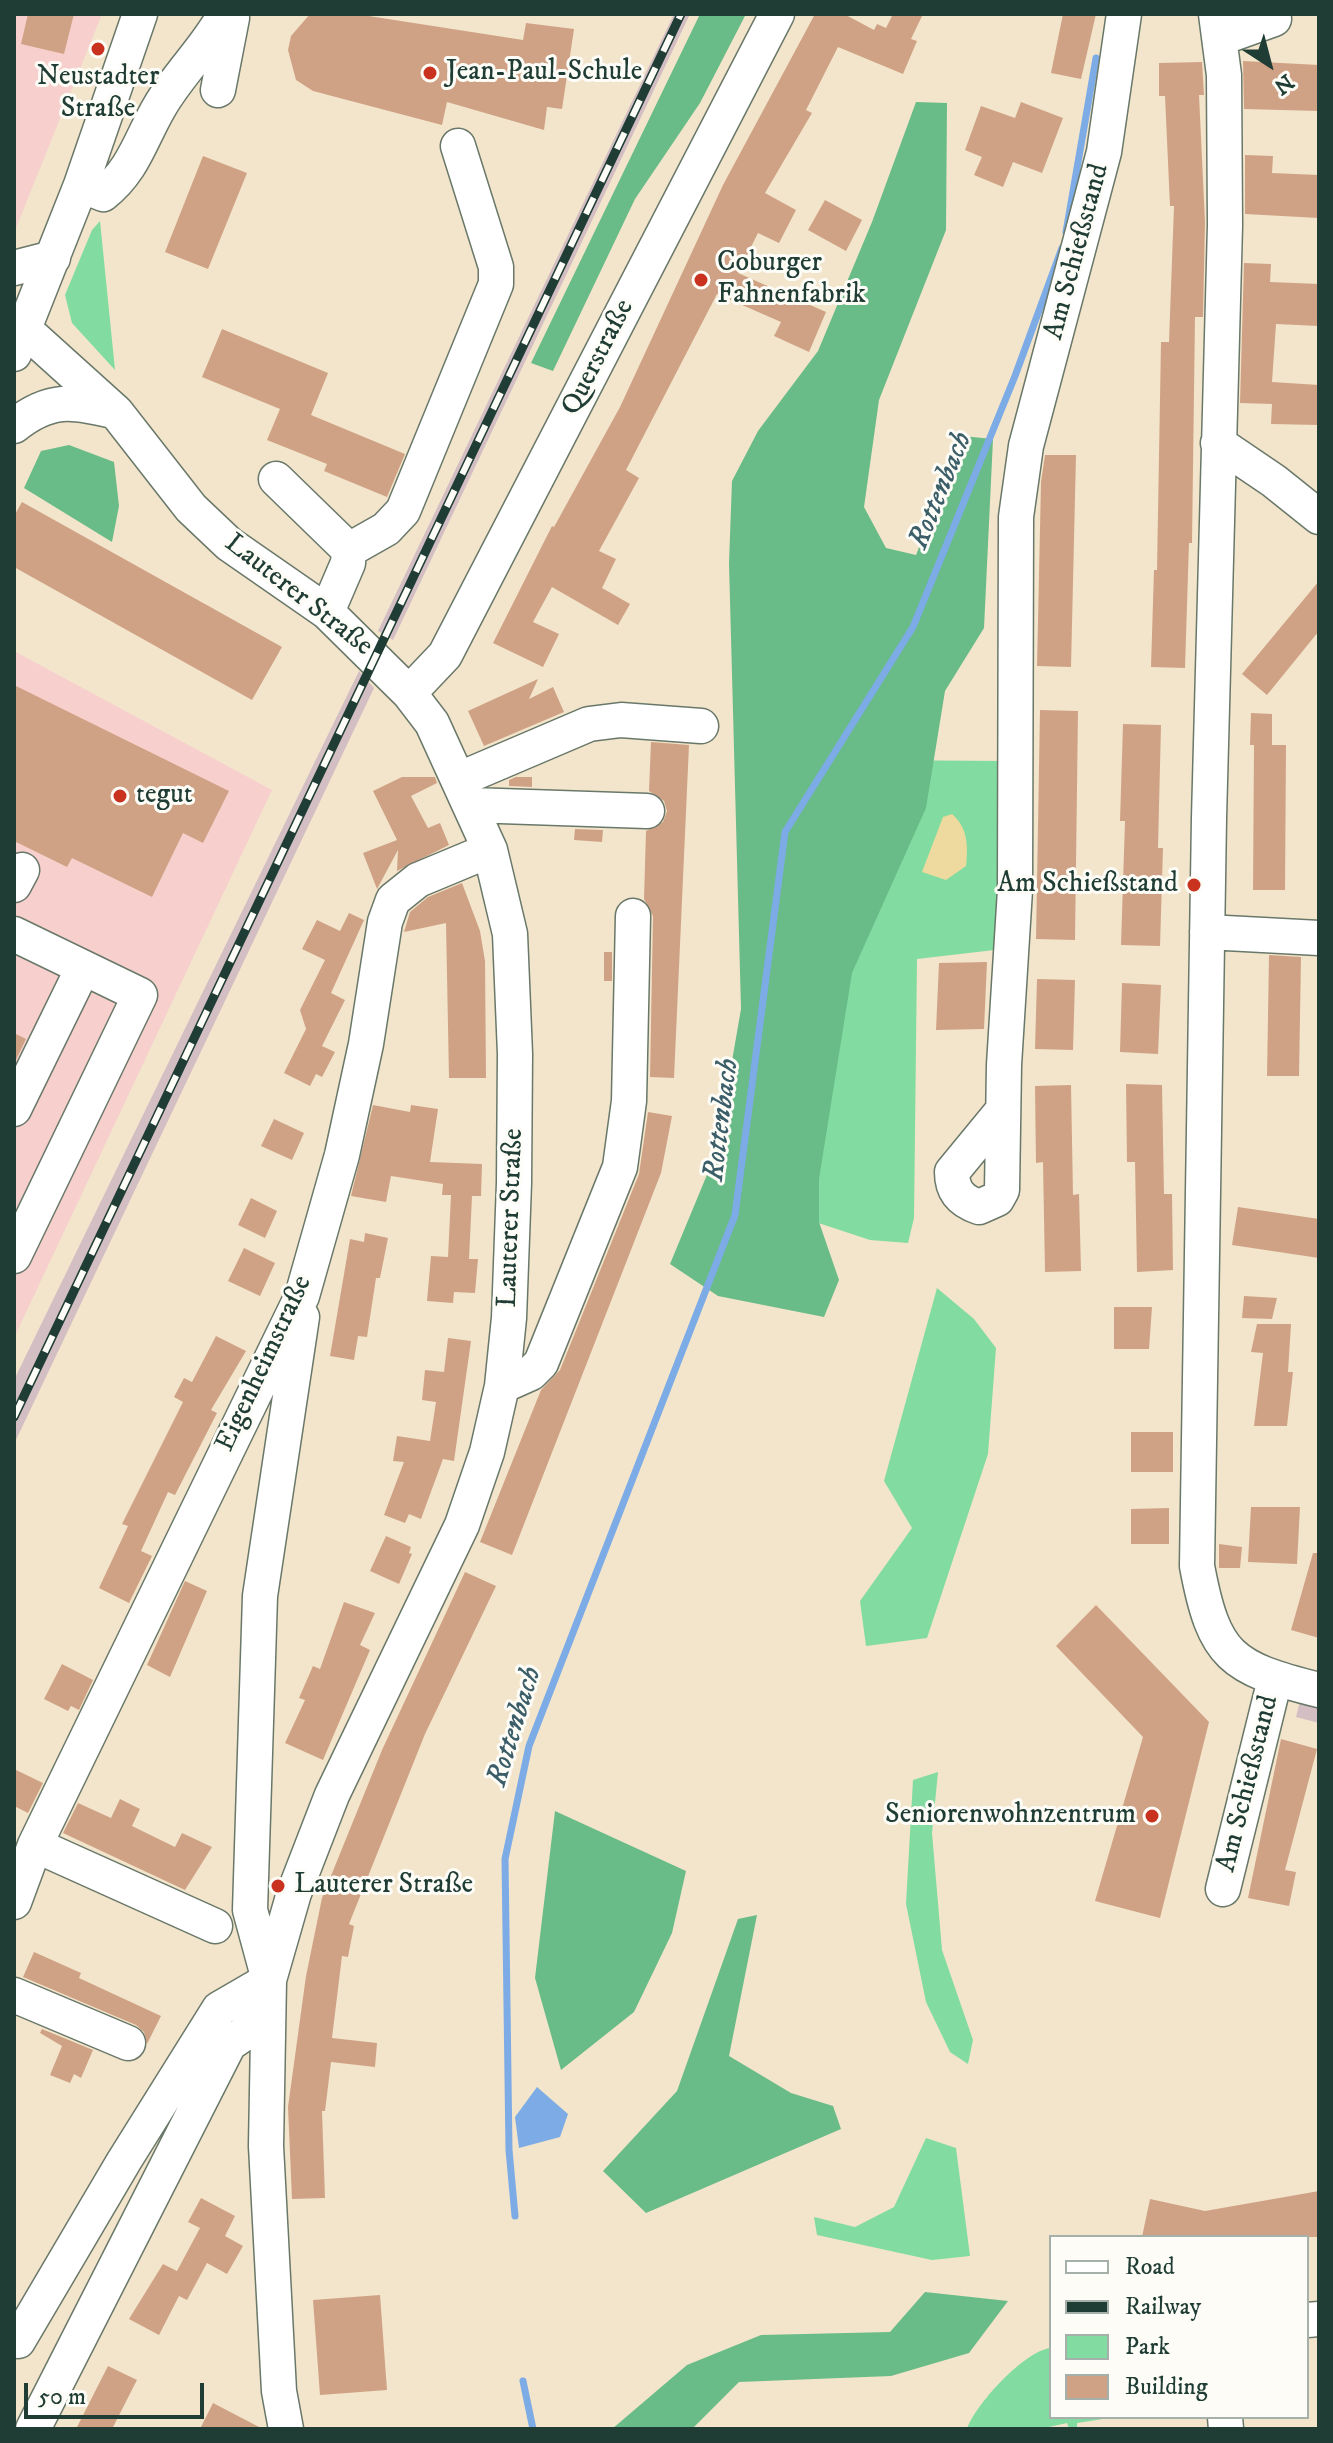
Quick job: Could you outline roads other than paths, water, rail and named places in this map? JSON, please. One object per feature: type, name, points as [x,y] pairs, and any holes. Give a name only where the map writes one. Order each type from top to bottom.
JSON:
[{"type":"street","points":[[19,342],[81,185],[140,14]]},
{"type":"street","points":[[81,185],[103,194],[121,180],[160,105],[211,40],[225,14]]},
{"type":"street","points":[[218,90],[233,14]]},
{"type":"street","name":"Querstraße","points":[[409,693],[445,655],[777,14]]},
{"type":"street","name":"Am Schießstand","points":[[1003,1110],[1015,890],[1016,517],[1026,446],[1101,165],[1124,14]]},
{"type":"street","points":[[1218,26],[1262,24],[1274,19],[1273,14]]},
{"type":"street","name":"Am Schießstand","points":[[1218,26],[1225,225],[1207,932],[1197,1566],[1207,1616],[1221,1642],[1253,1670],[1319,1690]]},
{"type":"street","points":[[349,550],[386,529],[403,511],[496,284],[496,267],[458,146]]},
{"type":"street","points":[[14,268],[53,258]]},
{"type":"street","name":"Lauterer Straße","points":[[19,342],[116,412],[201,517],[229,544],[327,612],[409,693],[432,723],[490,850],[510,934],[515,1054],[509,1318],[502,1386],[487,1452],[462,1525],[332,1795],[294,1893],[269,1980],[271,2263],[279,2391],[286,2429]]},
{"type":"street","points":[[14,426],[36,409],[51,404],[89,405],[116,412]]},
{"type":"street","points":[[1218,443],[1274,481],[1319,517]]},
{"type":"street","points":[[276,479],[349,550]]},
{"type":"street","points":[[327,612],[348,563],[349,550]]},
{"type":"street","points":[[465,792],[589,724],[621,720],[701,726]]},
{"type":"street","points":[[465,792],[647,811]]},
{"type":"street","name":"Eigenheimstraße","points":[[14,1902],[35,1845],[302,1296],[342,1155],[366,1044],[385,922],[393,900],[418,880],[490,850]]},
{"type":"street","name":"Lauterer Straße","points":[[502,1386],[531,1373],[541,1363],[620,1167],[629,1101],[633,916]]},
{"type":"street","points":[[1207,932],[1319,938]]},
{"type":"street","points":[[14,934],[140,995],[17,1243]]},
{"type":"street","points":[[14,1109],[83,968]]},
{"type":"street","points":[[14,2339],[18,2341],[124,2161],[219,2009],[269,1980],[250,1910],[259,1612],[302,1326],[302,1296]]},
{"type":"street","name":"Am Schießstand","points":[[1223,1889],[1275,1679]]},
{"type":"street","points":[[35,1845],[215,1926]]},
{"type":"street","points":[[14,1995],[128,2043]]},
{"type":"street","points":[[33,2429],[229,2044],[267,2018]]},
{"type":"water","points":[[537,2087],[568,2114],[560,2137],[519,2148],[515,2117]]},
{"type":"waterway","name":"Rottenbach","points":[[1066,232],[1096,58]]},
{"type":"waterway","name":"Rottenbach","points":[[515,2216],[509,2150],[505,1859],[529,1746],[735,1215],[785,832],[913,627],[1015,376],[1062,248]]},
{"type":"waterway","name":"Rottenbach","points":[[523,2381],[533,2429]]},
{"type":"railway","points":[[14,1417],[681,14]]},
{"type":"place","name":"Neustadter Straße","points":[[98,49]]},
{"type":"place","name":"Jean-Paul-Schule","points":[[430,73]]},
{"type":"place","name":"Coburger Fahnenfabrik","points":[[701,280]]},
{"type":"place","name":"tegut","points":[[120,796]]},
{"type":"place","name":"Am Schießstand","points":[[1194,885]]},
{"type":"place","name":"Seniorenwohnzentrum","points":[[1152,1816]]},
{"type":"place","name":"Lauterer Straße","points":[[278,1886]]}]
